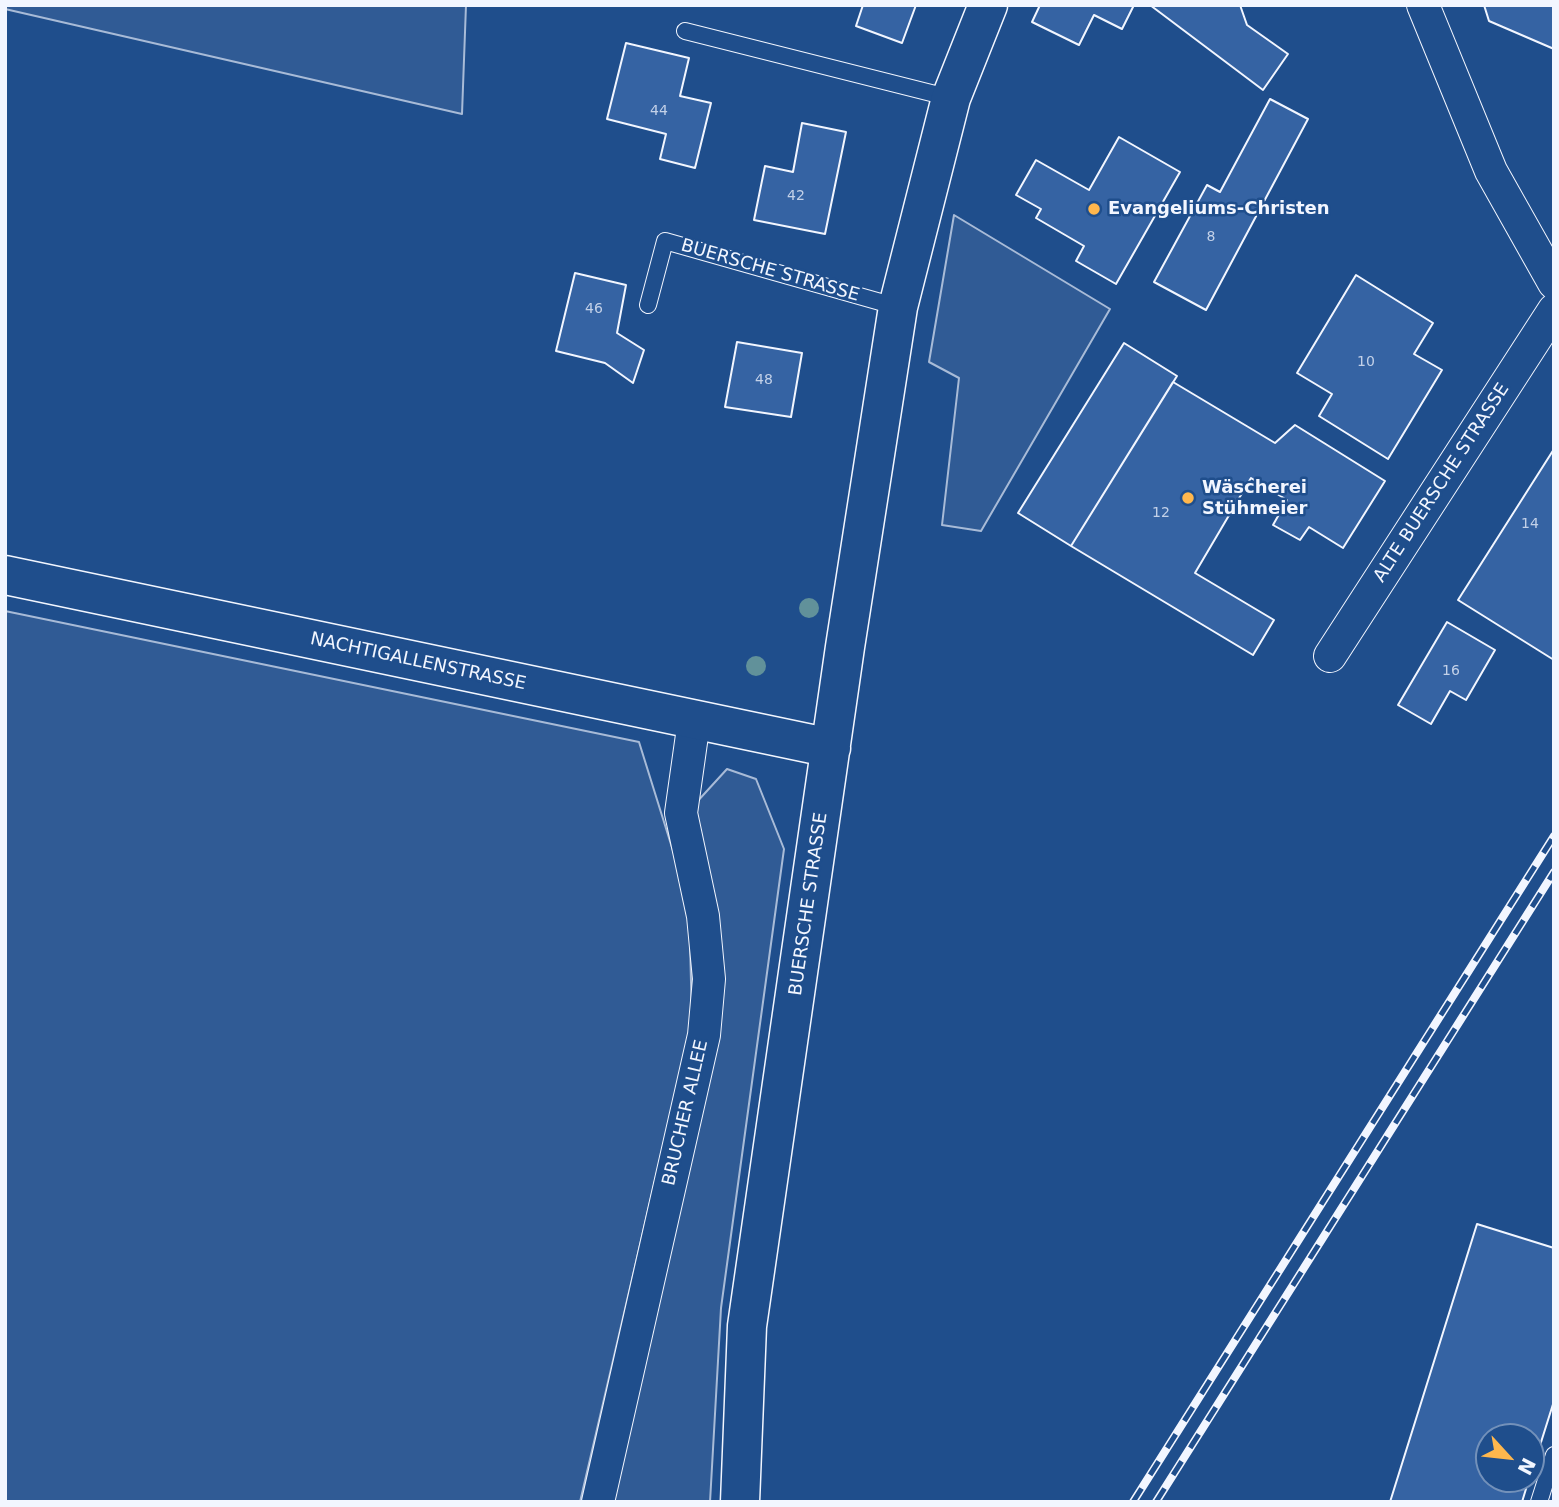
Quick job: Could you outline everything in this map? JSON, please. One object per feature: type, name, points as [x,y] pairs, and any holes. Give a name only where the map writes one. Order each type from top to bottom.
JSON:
[{"type":"main road","name":"BUERSCHE STRASSE","points":[[740,1502],[747,1326],[898,307],[951,98],[988,5]]},
{"type":"main road","name":"NACHTIGALLENSTRASSE","points":[[5,575],[831,748]]},
{"type":"street","points":[[1423,5],[1491,171],[1554,283]]},
{"type":"street","name":"ALTE BUERSCHE STRASSE","points":[[1331,656],[1554,310]]},
{"type":"street","name":"BRUCHER ALLEE","points":[[598,1502],[704,1035],[709,979],[703,916],[681,813],[694,721]]},
{"type":"lane","points":[[685,31],[951,98]]},
{"type":"lane","name":"BUERSCHE STRASSE","points":[[648,305],[665,242],[898,307]]},
{"type":"lane","points":[[1539,1502],[1554,1455]]},
{"type":"shaded area","points":[[5,5],[466,5],[462,114],[5,9]]},
{"type":"shaded area","points":[[954,215],[1110,309],[981,531],[942,525],[959,378],[929,362]]},
{"type":"shaded area","points":[[5,611],[639,742],[689,902],[692,1022],[580,1502],[5,1502]]},
{"type":"shaded area","points":[[727,769],[756,779],[784,849],[721,1308],[710,1502],[608,1502],[717,1042],[695,804]]},
{"type":"building","points":[[863,5],[916,5],[902,43],[856,26]]},
{"type":"building","points":[[1040,5],[1134,5],[1122,29],[1094,15],[1079,45],[1032,22]]},
{"type":"building","points":[[1150,5],[1240,5],[1247,25],[1288,54],[1263,90]]},
{"type":"building","points":[[1484,5],[1554,5],[1554,49],[1489,21]]},
{"type":"building","points":[[626,43],[689,58],[680,96],[711,103],[695,168],[660,159],[666,134],[607,119]]},
{"type":"building","points":[[1270,99],[1308,119],[1206,310],[1154,282],[1207,185],[1220,192]]},
{"type":"building","points":[[802,123],[846,132],[825,234],[754,220],[765,166],[793,172]]},
{"type":"building","points":[[1119,137],[1180,172],[1116,284],[1076,261],[1084,246],[1036,218],[1041,209],[1016,195],[1036,160],[1089,190]]},
{"type":"building","points":[[575,273],[626,285],[617,333],[644,350],[633,383],[605,363],[556,351]]},
{"type":"building","points":[[1356,275],[1433,323],[1414,354],[1442,370],[1388,459],[1319,416],[1332,394],[1297,373]]},
{"type":"building","points":[[737,342],[802,353],[791,417],[725,407]]},
{"type":"building","points":[[1124,343],[1177,376],[1071,546],[1018,513]]},
{"type":"building","points":[[1173,382],[1275,443],[1295,425],[1385,481],[1343,548],[1309,527],[1300,540],[1273,525],[1287,500],[1251,478],[1195,573],[1274,620],[1253,655],[1071,546]]},
{"type":"building","points":[[1554,449],[1554,660],[1458,600]]},
{"type":"building","points":[[1447,622],[1495,650],[1466,700],[1450,691],[1431,724],[1398,705]]},
{"type":"building","points":[[1477,1224],[1554,1248],[1554,1401],[1545,1430],[1545,1423],[1475,1423],[1475,1493],[1525,1493],[1522,1502],[1390,1502]]},
{"type":"railway","points":[[1133,1502],[1554,836]]},
{"type":"railway","points":[[1156,1502],[1554,872]]},
{"type":"place","name":"Evangeliums-Christen","points":[[1094,209]]},
{"type":"place","name":"Wäscherei Stühmeier","points":[[1188,498]]}]
